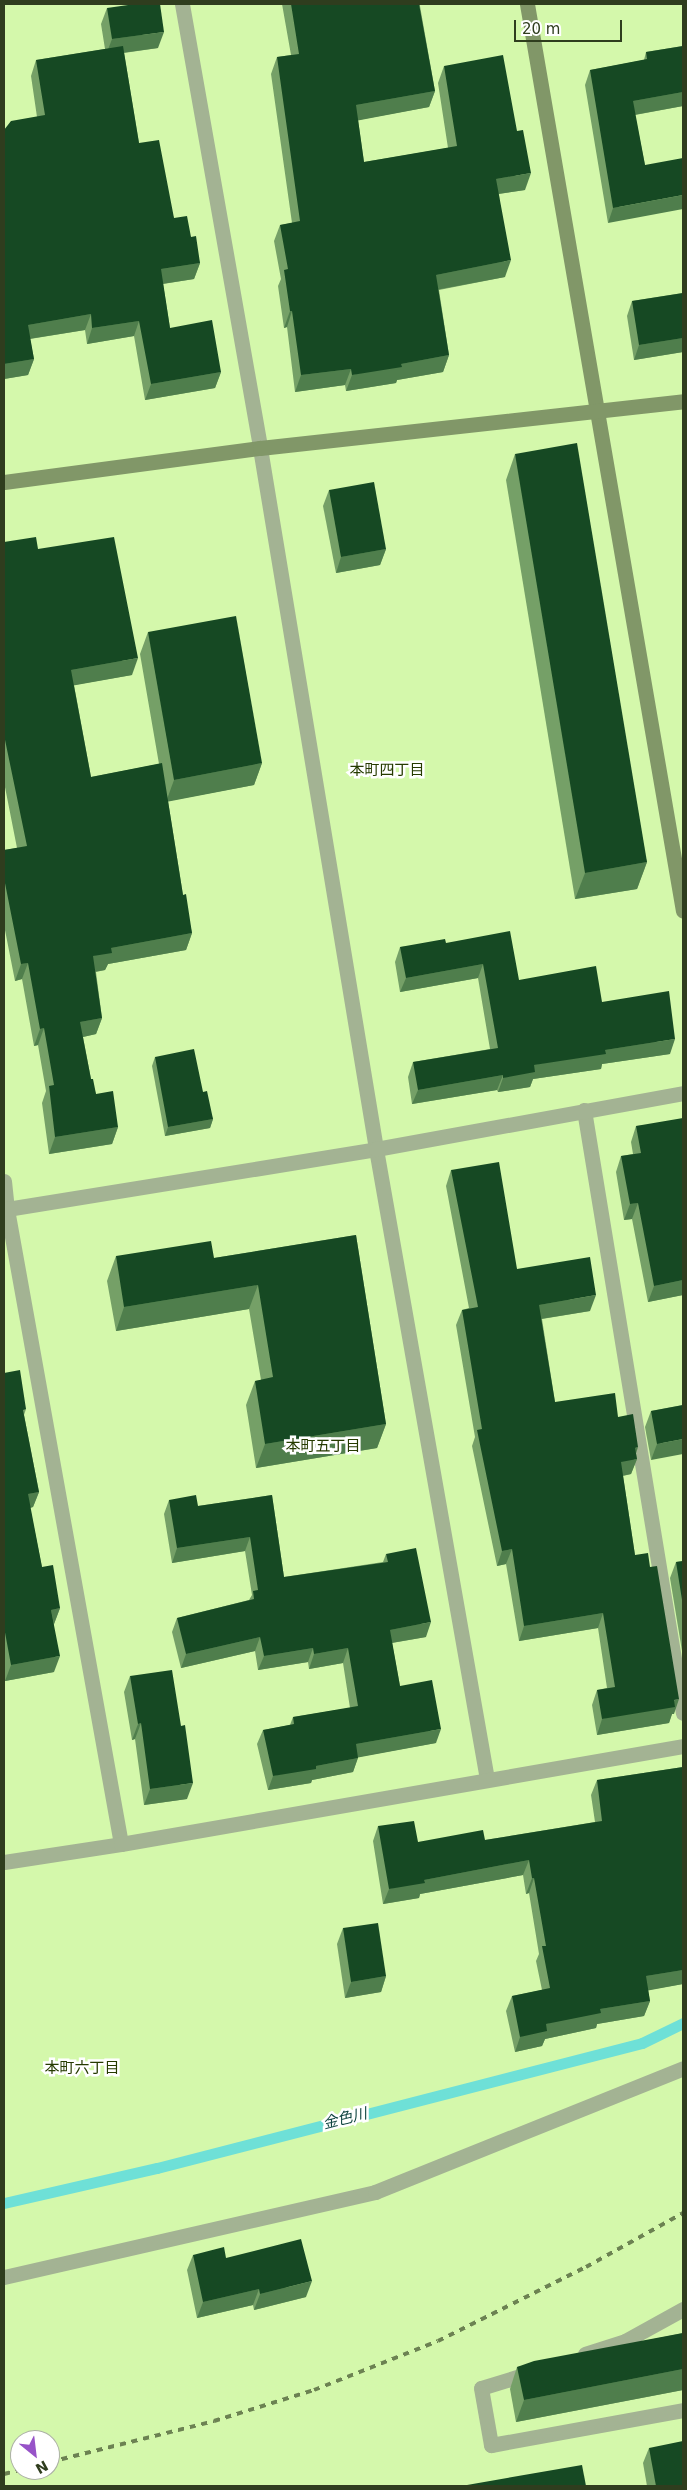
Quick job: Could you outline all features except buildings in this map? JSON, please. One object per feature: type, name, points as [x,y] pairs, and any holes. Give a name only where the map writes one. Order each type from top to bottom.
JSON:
[{"type":"street","points":[[182,4],[260,448],[376,1149],[487,1779]]},
{"type":"street","points":[[527,4],[683,911]]},
{"type":"street","points":[[4,482],[260,448],[683,402]]},
{"type":"street","points":[[7,1209],[376,1149],[683,1093]]},
{"type":"street","points":[[584,1110],[683,1713]]},
{"type":"street","points":[[4,1184],[121,1844]]},
{"type":"street","points":[[4,1862],[121,1844],[683,1746]]},
{"type":"street","points":[[4,2278],[375,2192],[683,2068]]},
{"type":"street","points":[[571,2359],[624,2342],[683,2309]]},
{"type":"street","points":[[544,2368],[481,2388],[491,2445],[683,2410]]},
{"type":"waterway","name":"金色川","points":[[4,2203],[157,2168],[642,2043],[683,2023]]},
{"type":"railway","points":[[60,2460],[214,2421],[314,2390],[438,2341],[586,2267],[683,2213]]},
{"type":"railway","points":[[4,2474],[10,2472]]},
{"type":"district","name":"本町四丁目","points":[[387,771]]},
{"type":"district","name":"本町五丁目","points":[[323,1447]]},
{"type":"district","name":"本町六丁目","points":[[82,2069]]}]
